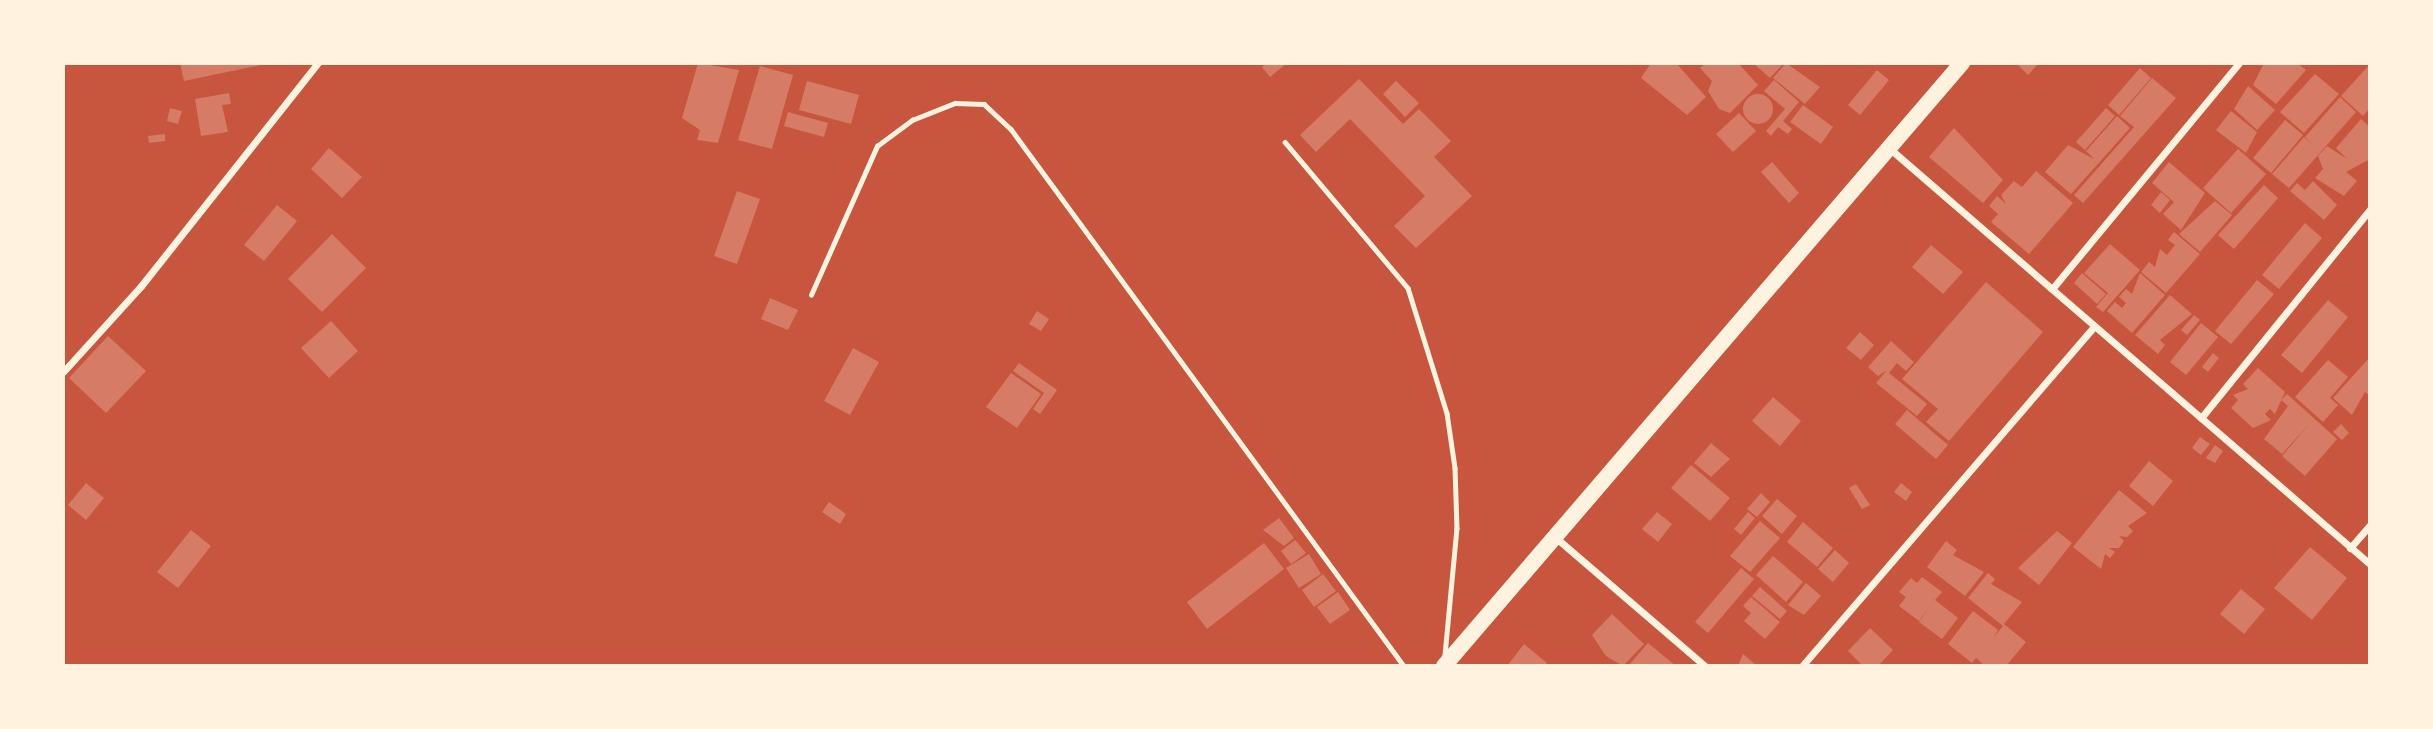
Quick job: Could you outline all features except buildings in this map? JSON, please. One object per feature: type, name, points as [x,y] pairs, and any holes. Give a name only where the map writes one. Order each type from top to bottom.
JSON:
[{"type":"main road","points":[[1444,665],[1962,63]]},
{"type":"street","points":[[63,372],[141,286],[318,63]]},
{"type":"street","points":[[2052,289],[2239,63]]},
{"type":"street","points":[[1888,148],[2370,564]]},
{"type":"street","points":[[2201,418],[2370,209]]},
{"type":"street","points":[[1802,666],[2094,326]]},
{"type":"street","points":[[2350,548],[2370,524]]},
{"type":"street","points":[[1555,537],[1705,666]]},
{"type":"lane","points":[[811,295],[877,146],[912,120],[954,103],[984,104],[1011,129],[1404,666]]},
{"type":"lane","points":[[1284,142],[1408,288],[1447,413],[1457,528],[1444,665]]}]
